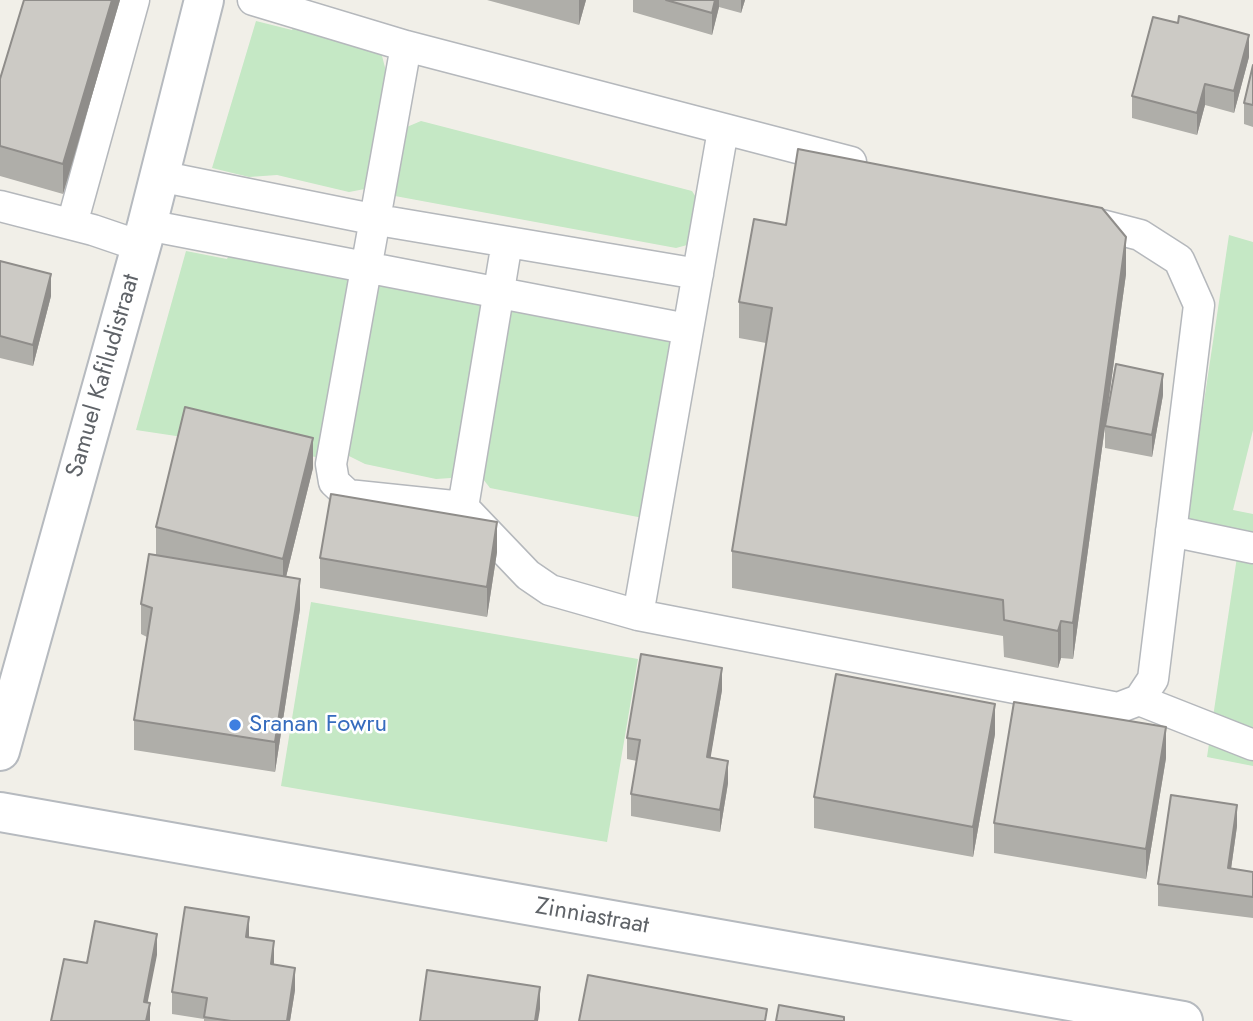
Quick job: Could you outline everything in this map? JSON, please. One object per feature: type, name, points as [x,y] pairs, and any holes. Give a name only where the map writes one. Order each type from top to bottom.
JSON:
[{"type":"street","name":"Samuel Kafiludistraat","points":[[0,751],[143,236],[204,0]]},
{"type":"street","name":"Zinniastraat","points":[[0,812],[1184,1021]]},
{"type":"lane","points":[[72,224],[134,0]]},
{"type":"lane","points":[[253,0],[406,46],[884,170]]},
{"type":"lane","points":[[406,46],[372,219],[331,464],[334,482],[348,495],[463,507],[528,575],[550,590],[638,615],[1118,708],[1139,700],[1153,679],[1199,305],[1180,260],[1140,235],[1059,215]]},
{"type":"lane","points":[[638,615],[723,130]]},
{"type":"lane","points":[[159,176],[372,219],[698,274]]},
{"type":"lane","points":[[0,206],[72,224],[365,267],[687,329]]},
{"type":"lane","points":[[463,507],[507,242]]},
{"type":"lane","points":[[1171,531],[1253,548]]},
{"type":"lane","points":[[1139,700],[1253,746]]},
{"type":"green space","points":[[296,19],[379,44],[391,91],[370,188],[349,192],[277,175],[249,177],[212,168],[256,21],[292,30]]},
{"type":"green space","points":[[421,121],[692,191],[703,208],[691,244],[676,248],[395,196],[391,185],[402,129]]},
{"type":"green space","points":[[1229,235],[1253,242],[1253,430],[1233,510],[1253,514],[1253,766],[1207,757],[1240,537],[1185,528]]},
{"type":"green space","points":[[233,247],[348,271],[352,299],[316,457],[136,430],[186,251],[227,259]]},
{"type":"green space","points":[[374,278],[486,296],[461,470],[451,478],[436,479],[365,464],[347,455]]},
{"type":"green space","points":[[527,303],[671,338],[674,360],[643,518],[490,488],[483,479],[482,466],[511,312]]},
{"type":"green space","points":[[311,602],[638,659],[607,842],[281,786]]},
{"type":"building","points":[[24,0],[112,0],[63,164],[0,146],[0,79]]},
{"type":"building","points":[[666,0],[715,0],[712,13]]},
{"type":"building","points":[[1179,16],[1249,35],[1234,91],[1205,84],[1197,113],[1132,96],[1153,17],[1178,23]]},
{"type":"building","points":[[1253,65],[1253,105],[1244,103]]},
{"type":"building","points":[[798,149],[1102,208],[1126,237],[1073,623],[1061,621],[1058,631],[1004,620],[1003,600],[732,551],[772,308],[739,302],[754,219],[786,225]]},
{"type":"building","points":[[0,261],[51,274],[33,345],[0,336]]},
{"type":"building","points":[[1116,364],[1163,374],[1152,435],[1105,426]]},
{"type":"building","points":[[185,407],[313,438],[283,559],[156,527]]},
{"type":"building","points":[[331,494],[497,522],[487,587],[320,558]]},
{"type":"building","points":[[149,554],[300,579],[275,742],[134,720],[152,608],[141,604]]},
{"type":"building","points":[[641,654],[722,668],[707,757],[728,761],[720,810],[631,794],[640,740],[627,738]]},
{"type":"building","points":[[836,674],[995,704],[973,827],[814,797]]},
{"type":"building","points":[[1014,702],[1166,727],[1146,849],[994,823]]},
{"type":"building","points":[[1171,795],[1237,805],[1228,868],[1253,872],[1253,897],[1158,884]]},
{"type":"building","points":[[185,907],[249,917],[246,937],[274,941],[271,964],[295,968],[287,1021],[231,1021],[204,1017],[207,998],[172,992]]},
{"type":"building","points":[[95,921],[157,934],[144,1002],[150,1003],[146,1021],[51,1021],[64,959],[87,963]]},
{"type":"building","points":[[427,970],[540,987],[535,1021],[420,1021]]},
{"type":"building","points":[[588,975],[767,1009],[765,1021],[579,1021]]},
{"type":"building","points":[[779,1005],[844,1017],[844,1021],[776,1021]]},
{"type":"place","name":"Sranan Fowru","points":[[235,725]]}]
